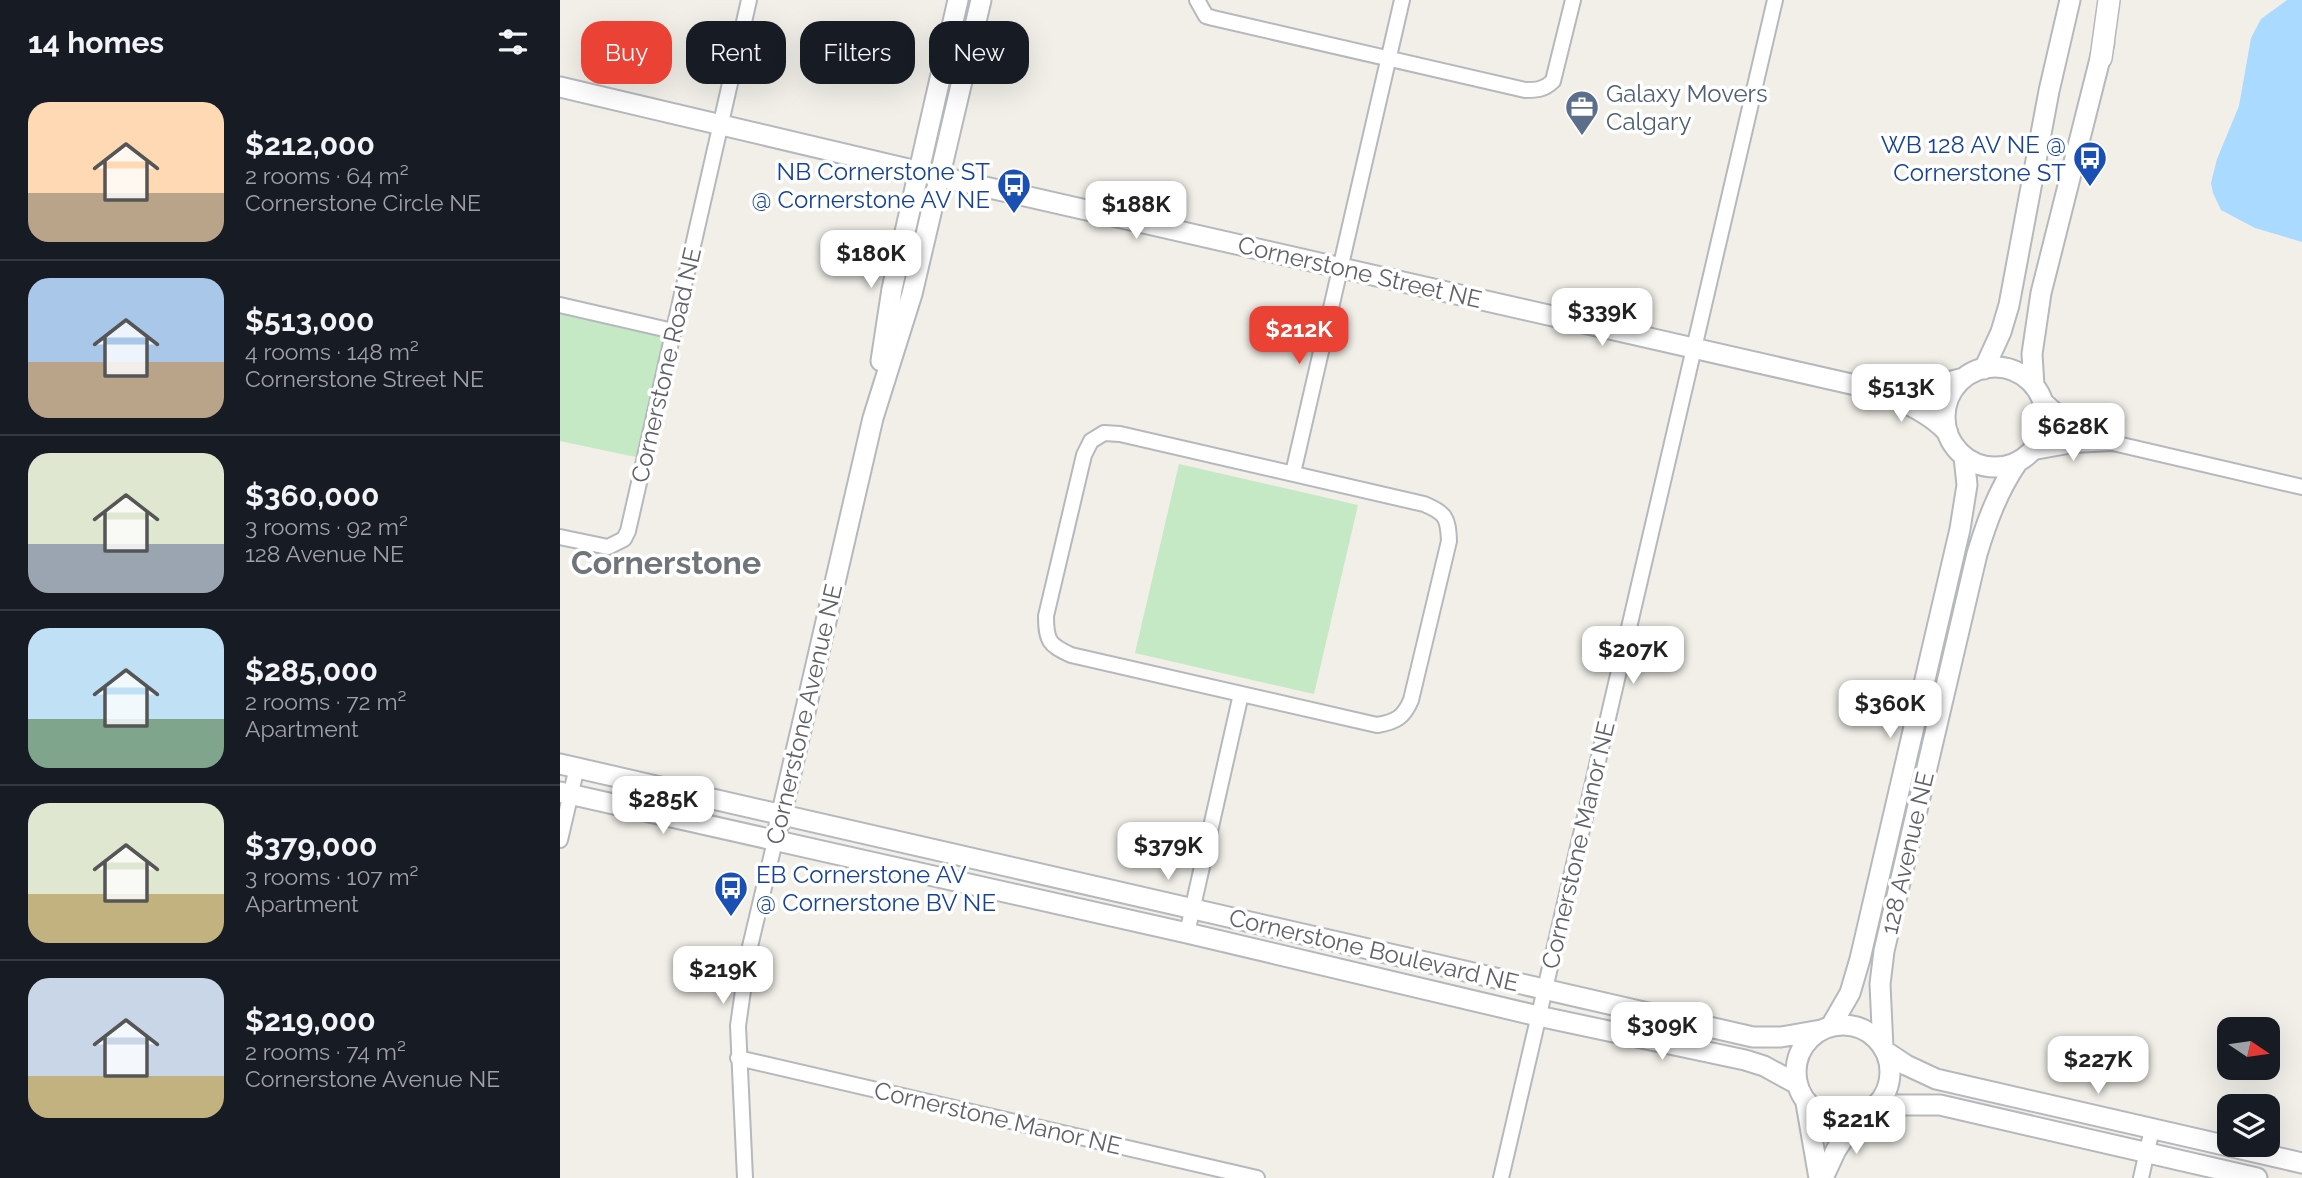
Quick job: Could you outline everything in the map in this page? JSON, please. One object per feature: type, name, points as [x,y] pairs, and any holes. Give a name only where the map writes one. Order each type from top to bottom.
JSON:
[{"type":"main road","points":[[2101,58],[2109,0]]},
{"type":"street","name":"Cornerstone Road NE","points":[[560,537],[608,547],[624,540],[631,520],[749,0]]},
{"type":"street","name":"Cornerstone Avenue NE","points":[[873,418],[892,289],[957,0]]},
{"type":"street","name":"Cornerstone Avenue NE","points":[[745,1178],[738,1026],[748,955],[873,418],[912,294],[981,0]]},
{"type":"street","points":[[1197,0],[1206,16],[1213,18],[1525,90],[1547,87],[1553,81],[1573,0]]},
{"type":"street","points":[[1293,473],[1402,0]]},
{"type":"street","name":"Cornerstone Manor NE","points":[[1501,1178],[1775,0]]},
{"type":"street","points":[[1984,369],[2001,332],[2009,305],[2049,91],[2070,0]]},
{"type":"street","points":[[2023,458],[2040,439],[2044,429],[2044,407],[2037,391],[2032,355],[2038,308],[2115,0]]},
{"type":"street","name":"Cornerstone Street NE","points":[[560,87],[940,177],[1873,389],[1920,411],[1948,433]]},
{"type":"street","points":[[560,305],[673,331]]},
{"type":"street","points":[[2113,443],[2073,446],[2023,458],[2006,466],[1984,466],[1964,457],[1956,449],[1948,433],[1946,406],[1956,386],[1964,378],[1984,369],[2006,369],[2026,378],[2065,419],[2113,443],[2302,487]]},
{"type":"street","name":"Cornerstone Street NE","points":[[1873,389],[1929,387],[1964,378]]},
{"type":"street","points":[[1104,433],[1120,434],[1293,473],[1424,504],[1440,511],[1448,523],[1449,541],[1411,700],[1405,715],[1392,722],[1377,725],[1071,654],[1054,647],[1046,634],[1046,616],[1084,455],[1091,441],[1104,433]]},
{"type":"street","name":"128 Avenue NE","points":[[1826,1028],[1850,993],[1860,959],[1960,529],[1967,485],[1964,457]]},
{"type":"street","name":"128 Avenue NE","points":[[1884,1049],[1880,1007],[1884,951],[1977,554],[1989,513],[2005,481],[2023,458]]},
{"type":"street","points":[[1187,933],[1241,694]]},
{"type":"street","points":[[560,840],[568,766]]},
{"type":"street","name":"Cornerstone Boulevard NE","points":[[568,766],[1753,1037],[1781,1037],[1826,1028]]},
{"type":"street","name":"Cornerstone Boulevard NE","points":[[565,793],[1187,933],[1538,1016],[1745,1060],[1765,1066],[1797,1084]]},
{"type":"street","points":[[1821,1178],[1806,1103],[1797,1084],[1796,1063],[1805,1044],[1826,1028],[1852,1026],[1871,1034],[1884,1049],[1906,1065],[1936,1079],[2302,1163]]},
{"type":"street","points":[[1821,1178],[1836,1150],[1865,1113],[1883,1097],[1890,1071],[1884,1049]]},
{"type":"street","name":"Cornerstone Manor NE","points":[[738,1058],[1257,1178]]},
{"type":"street","points":[[1806,1103],[1833,1119],[1920,1104],[1940,1105],[2257,1178]]},
{"type":"street","points":[[2141,1178],[2152,1129]]},
{"type":"green space","points":[[560,305],[673,331],[645,459],[560,441]]},
{"type":"green space","points":[[1179,464],[1358,505],[1314,694],[1135,653]]},
{"type":"water","points":[[2287,0],[2302,0],[2302,242],[2255,228],[2221,210],[2211,183],[2217,159],[2239,106],[2251,38],[2261,19]]},
{"type":"place","name":"Galaxy Movers Calgary","points":[[1582,137]]},
{"type":"place","name":"WB 128 AV NE @ Cornerstone ST","points":[[2090,188]]},
{"type":"place","name":"NB Cornerstone ST @ Cornerstone AV NE","points":[[1014,215]]},
{"type":"place","name":"EB Cornerstone AV @ Cornerstone BV NE","points":[[731,918]]},
{"type":"district","name":"Cornerstone","points":[[666,562]]}]
